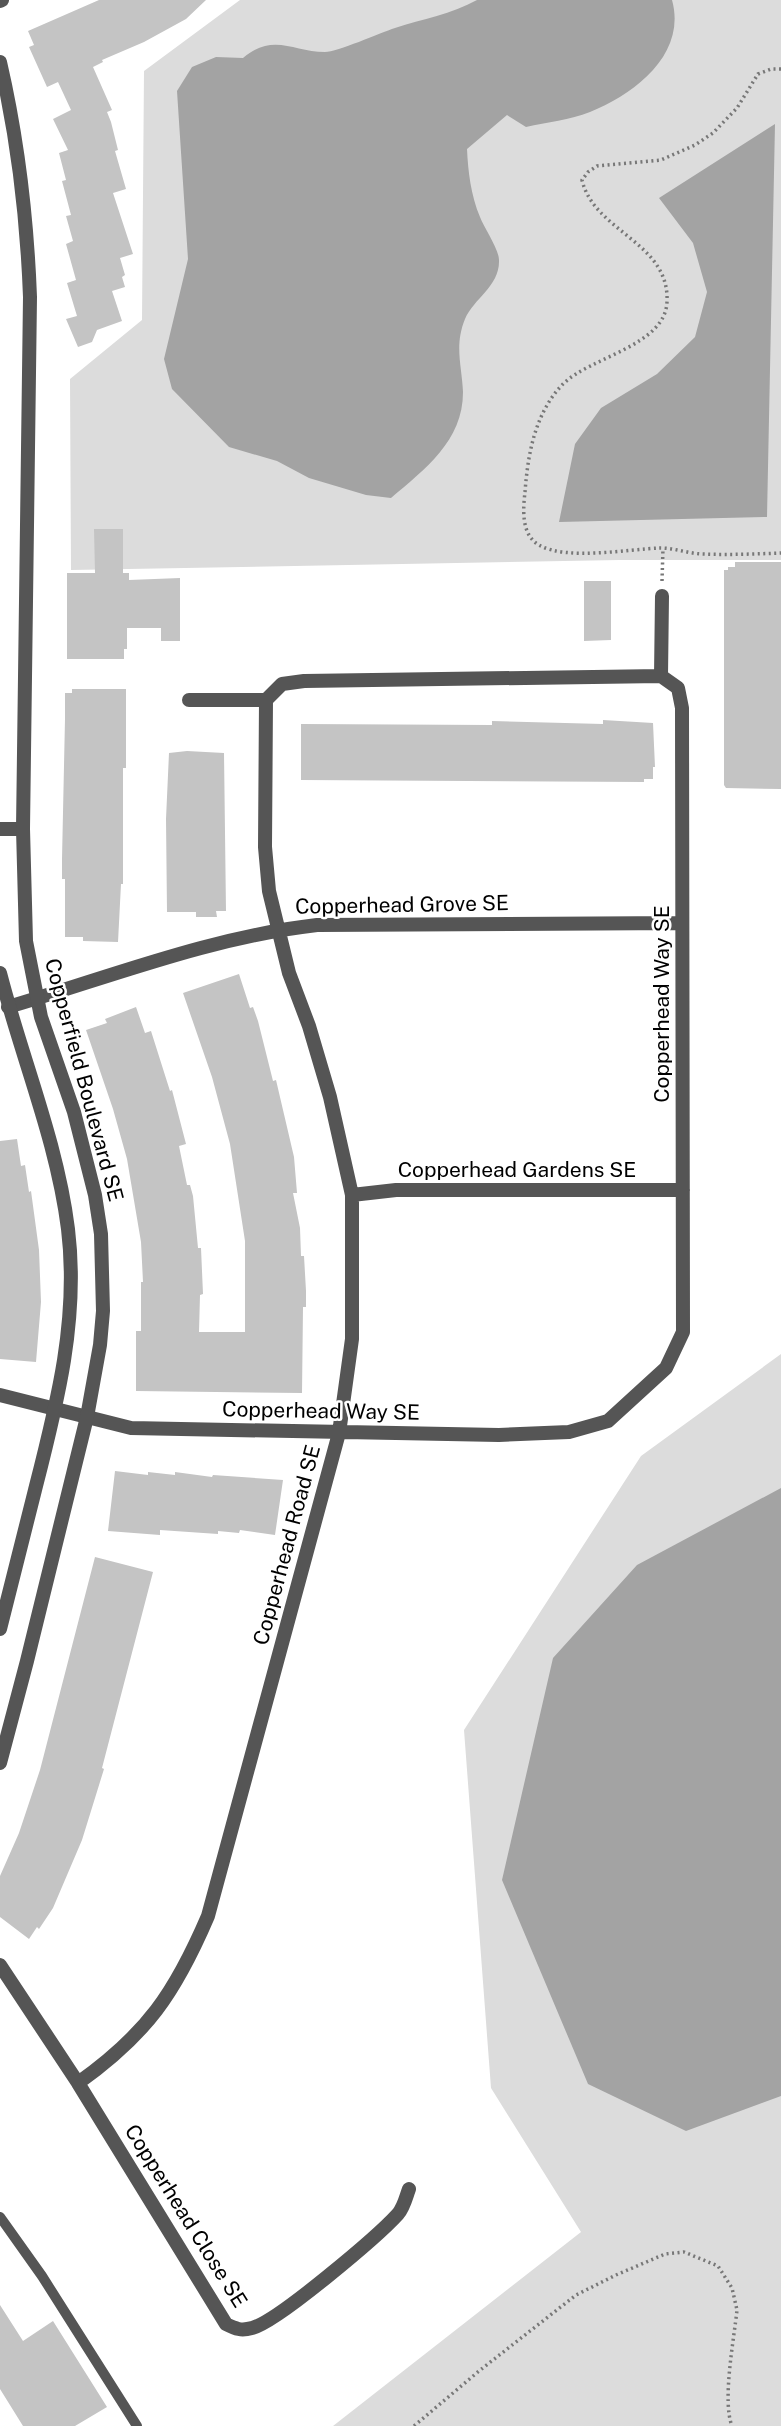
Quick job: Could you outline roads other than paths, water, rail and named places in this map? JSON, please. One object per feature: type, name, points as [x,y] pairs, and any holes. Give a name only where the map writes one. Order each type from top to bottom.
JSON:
[{"type":"street","name":"Copperfield Boulevard SE","points":[[0,62],[14,121],[21,170],[28,232],[30,297],[23,829],[26,941],[37,999],[86,1153],[101,1234],[103,1311],[100,1345],[87,1417],[0,1763]]},
{"type":"street","points":[[279,929],[269,891],[265,847],[266,700],[282,684],[304,681],[661,676],[662,596]]},
{"type":"street","name":"Copperhead Way SE","points":[[0,1395],[131,1428],[499,1435],[569,1432],[608,1422],[666,1368],[683,1332],[682,708],[678,688],[661,676]]},
{"type":"street","points":[[189,700],[266,700]]},
{"type":"street","points":[[0,829],[23,829]]},
{"type":"street","name":"Copperhead Grove SE","points":[[8,1007],[182,953],[279,929],[331,925],[682,923]]},
{"type":"street","name":"Copperhead Road SE","points":[[78,2083],[110,2060],[140,2033],[167,1998],[190,1959],[208,1916],[339,1433],[352,1339],[352,1195],[330,1097],[309,1026],[289,973],[279,929]]},
{"type":"street","points":[[0,973],[8,1007],[51,1142],[68,1229],[72,1275],[71,1312],[56,1409],[0,1629]]},
{"type":"street","name":"Copperhead Gardens SE","points":[[352,1195],[396,1190],[683,1190]]},
{"type":"street","name":"Copperhead Close SE","points":[[0,1965],[78,2083],[226,2324],[239,2330],[255,2328],[292,2304],[375,2236],[401,2211],[409,2189]]},
{"type":"lane","points":[[0,2217],[42,2276],[137,2426]]}]
